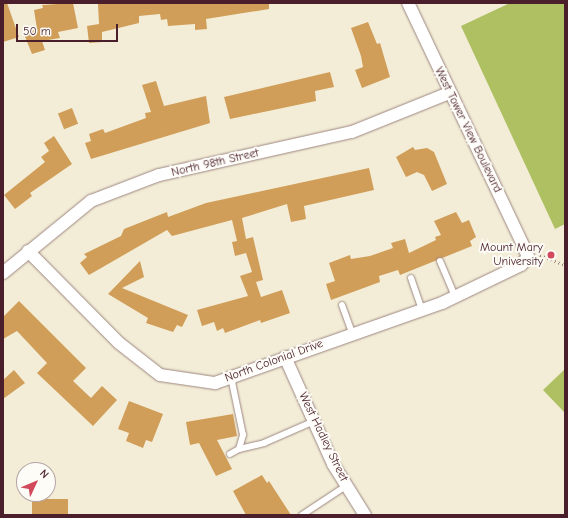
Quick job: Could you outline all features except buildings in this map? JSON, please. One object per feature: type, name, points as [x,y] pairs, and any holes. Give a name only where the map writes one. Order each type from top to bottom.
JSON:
[{"type":"street","name":"West Tower View Boulevard","points":[[408,3],[449,93],[528,257]]},
{"type":"street","name":"North 98th Street","points":[[3,273],[91,201],[159,175],[352,132],[449,93]]},
{"type":"street","name":"North Colonial Drive","points":[[28,251],[119,344],[160,375],[215,383],[285,356],[422,310],[521,265],[528,257]]},
{"type":"street","name":"West Hadley Street","points":[[285,356],[314,421],[346,486],[365,515]]},
{"type":"lane","points":[[440,260],[455,296]]},
{"type":"lane","points":[[411,278],[422,310]]},
{"type":"lane","points":[[342,305],[352,333]]},
{"type":"lane","points":[[231,377],[244,435],[239,450]]},
{"type":"lane","points":[[230,454],[264,443],[314,421]]},
{"type":"lane","points":[[302,515],[346,486]]},
{"type":"path","points":[[528,257],[537,254],[565,265]]},
{"type":"green space","points":[[510,3],[565,3],[565,224],[555,229],[461,26]]},
{"type":"green space","points":[[565,369],[565,413],[543,390]]},
{"type":"place","name":"Mount Mary University","points":[[551,255]]}]
